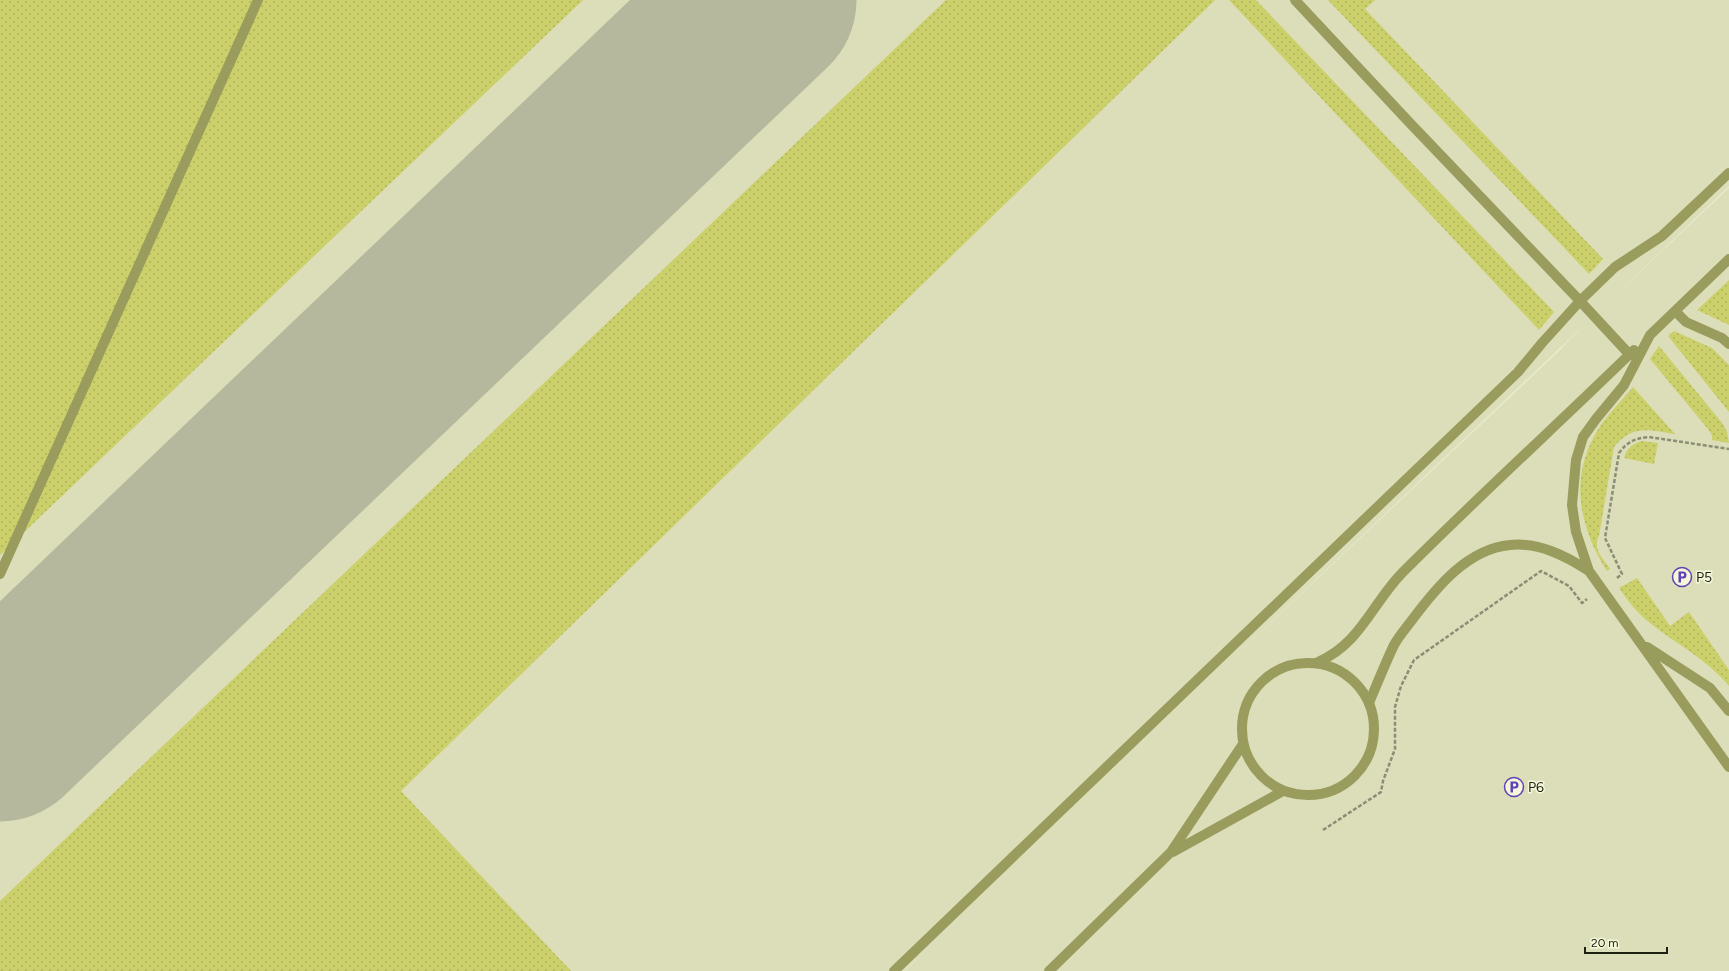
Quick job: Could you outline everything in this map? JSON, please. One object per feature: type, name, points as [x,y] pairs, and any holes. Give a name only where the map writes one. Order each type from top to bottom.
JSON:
[{"type":"street","points":[[0,574],[258,0]]},
{"type":"street","points":[[1296,0],[1414,127],[1580,300],[1630,355]]},
{"type":"street","points":[[894,971],[1513,378],[1580,300],[1615,267],[1662,236],[1729,173]]},
{"type":"street","points":[[1318,662],[1339,670],[1357,684],[1369,704],[1374,733],[1372,748],[1361,768],[1345,784],[1325,793],[1304,795],[1283,791],[1264,780],[1251,764],[1242,744],[1241,722],[1246,702],[1258,684],[1275,670],[1288,665],[1295,663],[1318,662],[1327,658],[1356,635],[1401,575],[1729,259]]},
{"type":"street","points":[[1675,311],[1686,322],[1722,338],[1729,344]]},
{"type":"street","points":[[1650,335],[1624,385],[1582,437],[1576,460],[1572,505],[1576,532],[1589,572],[1600,589],[1640,642],[1729,767]]},
{"type":"street","points":[[1369,704],[1395,644],[1427,600],[1458,568],[1477,555],[1504,546],[1531,546],[1562,555],[1589,572]]},
{"type":"street","points":[[1640,642],[1710,688],[1729,711]]},
{"type":"street","points":[[1049,971],[1171,852],[1242,744]]},
{"type":"street","points":[[1171,852],[1283,791]]},
{"type":"path","points":[[1323,830],[1381,792],[1383,781],[1395,749],[1394,707],[1401,686],[1414,660],[1541,571],[1570,586],[1582,603],[1622,574],[1605,538],[1619,453],[1624,446],[1638,438],[1649,437],[1729,449]]},
{"type":"shaded area","points":[[0,0],[1729,0],[1729,186],[1604,306],[1729,188],[1729,971],[905,971],[939,938],[904,971],[0,971]],"holes":[[[1585,324],[1559,351],[1188,701]]]},
{"type":"green space","points":[[0,0],[583,0],[0,555]]},
{"type":"green space","points":[[946,0],[1215,0],[401,791],[571,971],[0,971],[0,901]]},
{"type":"green space","points":[[1229,0],[1256,0],[1554,312],[1539,330]]},
{"type":"green space","points":[[1328,0],[1375,0],[1365,9],[1603,259],[1589,274]]},
{"type":"green space","points":[[1729,280],[1729,325],[1697,310]]},
{"type":"green space","points":[[1674,331],[1712,348],[1729,365],[1729,412],[1668,336]]},
{"type":"green space","points":[[1659,346],[1723,424],[1727,432],[1729,443],[1712,440],[1712,435],[1708,429],[1650,359]]},
{"type":"green space","points":[[1633,387],[1675,434],[1642,430],[1628,435],[1614,447],[1597,541],[1599,553],[1610,569],[1607,571],[1589,535],[1583,516],[1581,478],[1585,459],[1592,441],[1603,422]]},
{"type":"green space","points":[[1642,441],[1658,443],[1654,464],[1624,458],[1630,447]]},
{"type":"green space","points":[[1637,578],[1670,626],[1689,612],[1729,670],[1729,686],[1711,668],[1691,652],[1660,631],[1633,607],[1619,588]]},
{"type":"runway","points":[[0,729],[764,0]]},
{"type":"place","name":"P5","points":[[1682,577]]},
{"type":"place","name":"P6","points":[[1514,787]]}]
